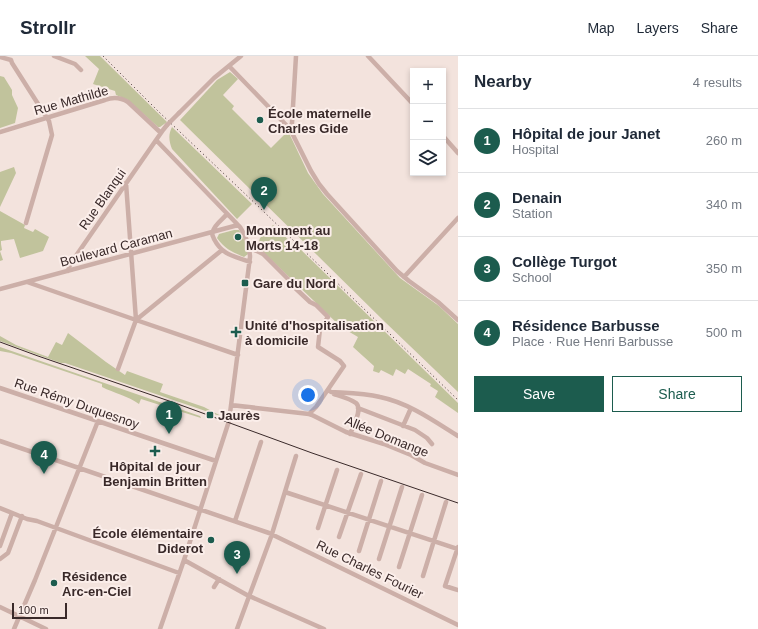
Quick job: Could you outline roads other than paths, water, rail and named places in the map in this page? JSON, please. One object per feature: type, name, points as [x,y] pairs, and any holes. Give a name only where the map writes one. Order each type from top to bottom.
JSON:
[{"type":"street","points":[[54,56],[75,64],[81,70]]},
{"type":"street","name":"Rue Blanqui","points":[[68,271],[71,263],[167,125],[214,78],[241,56]]},
{"type":"street","points":[[290,129],[292,122],[296,56]]},
{"type":"street","points":[[368,56],[410,101]]},
{"type":"street","points":[[0,57],[11,58],[12,63],[49,121],[52,135],[26,223]]},
{"type":"street","points":[[229,66],[290,129],[311,171],[322,188],[404,277],[438,302],[458,320]]},
{"type":"street","name":"Rue Mathilde","points":[[0,132],[111,98],[119,98],[128,102],[161,133]]},
{"type":"street","points":[[446,139],[458,153]]},
{"type":"street","points":[[156,140],[238,225],[245,235],[250,248],[250,262],[229,422],[160,629]]},
{"type":"street","points":[[118,369],[136,320],[126,183]]},
{"type":"street","points":[[227,214],[212,232],[213,237],[222,250],[228,254],[250,262]]},
{"type":"street","points":[[404,277],[458,218]]},
{"type":"street","name":"Boulevard Caraman","points":[[0,289],[238,225]]},
{"type":"street","points":[[250,248],[263,254],[293,286],[328,317],[320,330],[318,347],[344,366],[329,391],[315,409],[309,414]]},
{"type":"street","points":[[136,320],[222,250]]},
{"type":"street","points":[[27,282],[238,355]]},
{"type":"street","name":"Rue Rémy Duquesnoy","points":[[0,388],[216,461]]},
{"type":"street","points":[[329,391],[362,394],[387,399],[411,408],[458,436]]},
{"type":"street","points":[[329,391],[354,402],[358,406],[415,430],[419,434],[426,437],[432,444]]},
{"type":"street","points":[[350,434],[359,412],[358,406],[362,394]]},
{"type":"street","name":"Allée Domange","points":[[231,405],[309,414],[350,434],[413,456],[425,463],[457,472]]},
{"type":"street","points":[[403,426],[411,408]]},
{"type":"street","points":[[14,629],[98,421]]},
{"type":"street","name":"Rue Charles Fourier","points":[[0,441],[272,534],[458,625]]},
{"type":"street","points":[[235,521],[261,442]]},
{"type":"street","points":[[237,629],[272,534],[296,456]]},
{"type":"street","points":[[318,528],[338,470]]},
{"type":"street","points":[[339,537],[361,474]]},
{"type":"street","points":[[359,550],[381,481]]},
{"type":"street","points":[[379,559],[402,487]]},
{"type":"street","points":[[285,492],[458,548],[445,586],[458,590]]},
{"type":"street","points":[[399,567],[422,495]]},
{"type":"street","points":[[422,576],[446,502]]},
{"type":"street","points":[[0,508],[179,573]]},
{"type":"street","points":[[0,546],[12,513]]},
{"type":"street","points":[[0,559],[8,553],[22,516]]},
{"type":"street","points":[[184,560],[250,596],[324,629]]},
{"type":"street","points":[[214,586],[219,579]]},
{"type":"street","points":[[0,607],[46,629]]},
{"type":"tram line","points":[[0,342],[312,453],[458,503]]},
{"type":"railway","points":[[103,56],[159,112],[458,400]]},
{"type":"place","name":"École maternelle Charles Gide","points":[[260,120]]},
{"type":"place","name":"Denain","points":[[264,210]]},
{"type":"place","name":"Monument au Morts 14-18","points":[[238,237]]},
{"type":"place","name":"Gare du Nord","points":[[245,283]]},
{"type":"place","name":"Unité d'hospitalisation à domicile","points":[[236,332]]},
{"type":"place","name":"Jaurès","points":[[210,415]]},
{"type":"place","name":"Hôpital de jour Janet","points":[[169,434]]},
{"type":"place","name":"Hôpital de jour Benjamin Britten","points":[[155,451]]},
{"type":"place","name":"Résidence Barbusse","points":[[44,474]]},
{"type":"place","name":"École élémentaire Diderot","points":[[211,540]]},
{"type":"place","name":"Collège Turgot","points":[[237,574]]},
{"type":"place","name":"Résidence Arc-en-Ciel","points":[[54,583]]}]
